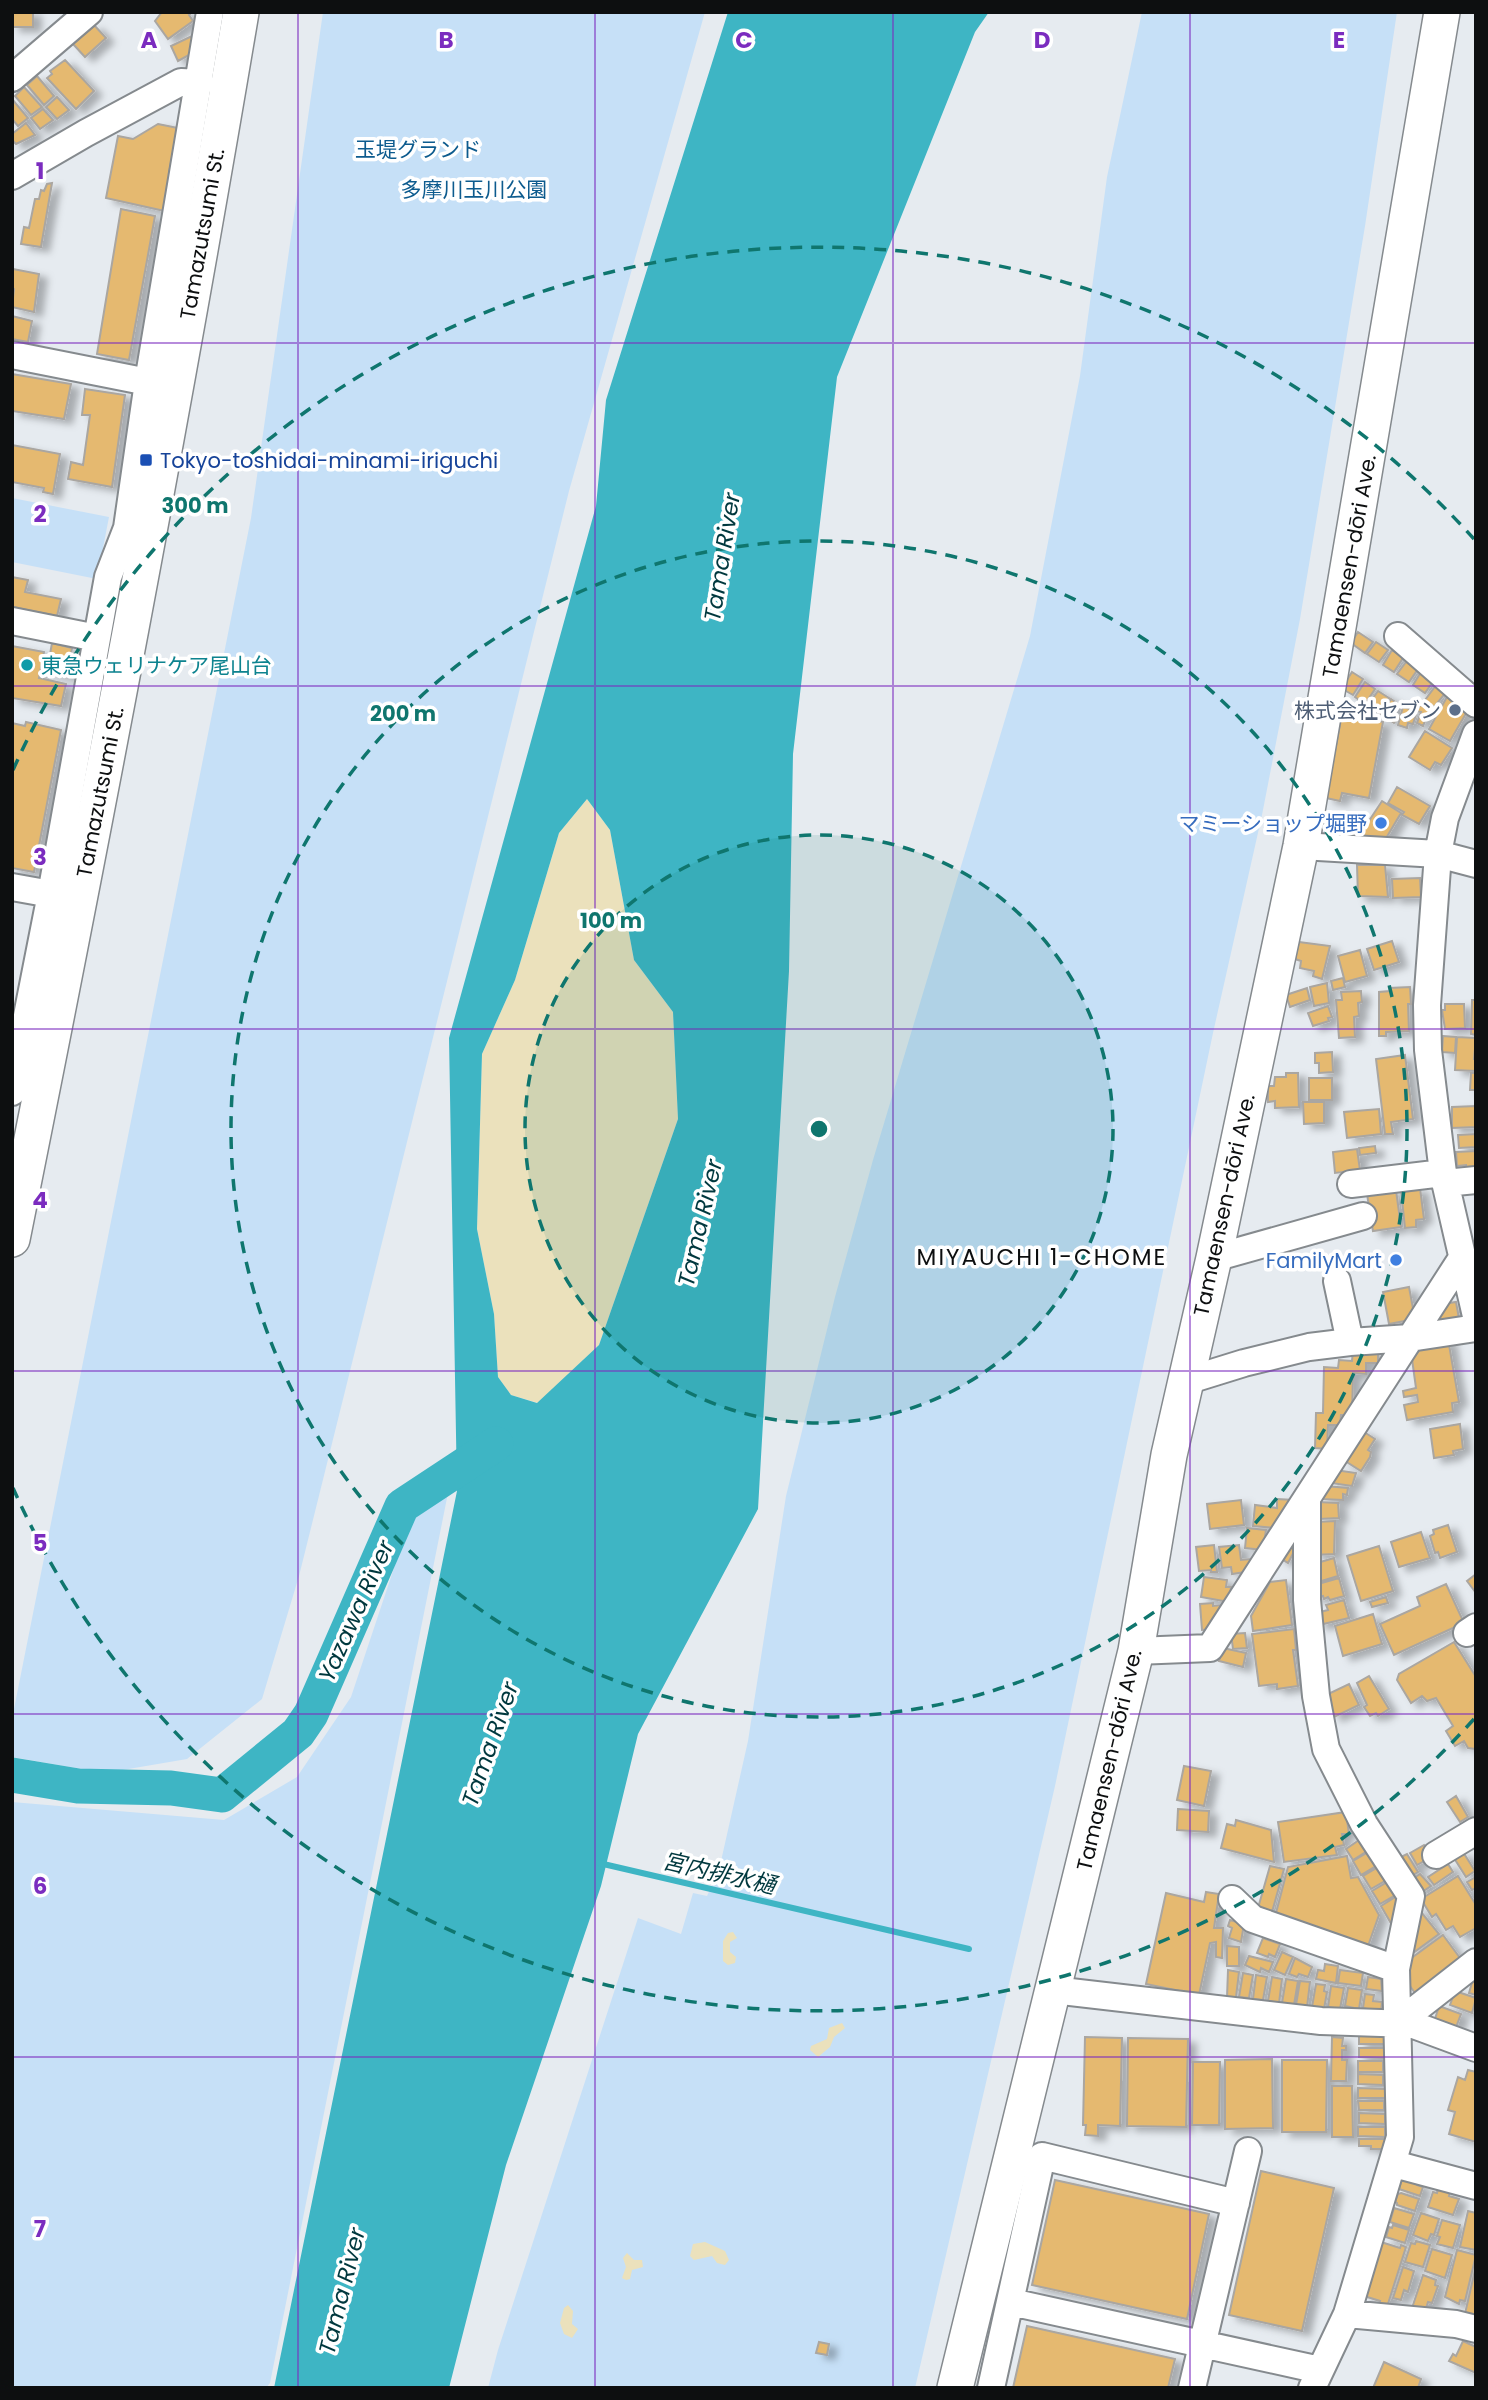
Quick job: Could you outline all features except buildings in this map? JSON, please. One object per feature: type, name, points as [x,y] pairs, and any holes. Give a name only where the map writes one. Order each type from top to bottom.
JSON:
[{"type":"main road","name":"Tamazutsumi St.","points":[[12,1239],[92,838],[138,529],[241,12]]},
{"type":"main road","name":"Tamaensen-dōri Ave.","points":[[955,2388],[1136,1651],[1169,1455],[1214,1258],[1301,846],[1442,12]]},
{"type":"street","points":[[12,78],[89,12]]},
{"type":"street","points":[[12,1092],[108,577],[138,529],[148,382],[211,12]]},
{"type":"street","points":[[12,176],[181,82],[200,83]]},
{"type":"street","points":[[12,355],[148,382]]},
{"type":"street","points":[[12,621],[97,638]]},
{"type":"street","points":[[1398,636],[1476,704]]},
{"type":"street","points":[[1476,734],[1445,818],[1438,853],[1427,1030],[1444,1178],[1476,1316]]},
{"type":"street","points":[[1301,846],[1438,853],[1476,864]]},
{"type":"street","points":[[12,887],[51,894]]},
{"type":"street","points":[[1351,1184],[1444,1178],[1476,1180]]},
{"type":"street","points":[[1214,1258],[1363,1216]]},
{"type":"street","points":[[1136,1651],[1210,1648],[1462,1258]]},
{"type":"street","points":[[1336,1281],[1350,1342]]},
{"type":"street","points":[[1186,1381],[1309,1347],[1410,1338],[1476,1328]]},
{"type":"street","points":[[1011,2302],[1202,2343],[1316,2379],[1347,2314],[1400,2137],[1396,1969],[1411,1896],[1364,1824],[1326,1749],[1316,1696],[1307,1590],[1307,1498]]},
{"type":"street","points":[[1436,1855],[1476,1831]]},
{"type":"street","points":[[1232,1899],[1253,1919],[1396,1969]]},
{"type":"street","points":[[1398,2023],[1476,1962]]},
{"type":"street","points":[[1054,1990],[1321,2021],[1411,2024],[1476,2048]]},
{"type":"street","points":[[1192,2388],[1248,2151]]},
{"type":"street","points":[[991,2388],[1042,2155],[1236,2203]]},
{"type":"street","points":[[1394,2164],[1476,2186]]},
{"type":"street","points":[[1347,2314],[1476,2329]]},
{"type":"green space","name":"多摩川玉川公園","points":[[323,12],[705,12],[569,491],[299,1576],[262,1699],[187,1759],[105,1773],[12,1757],[12,1719],[251,518]]},
{"type":"green space","points":[[1142,12],[1397,12],[1365,226],[1300,619],[1262,815],[1213,1033],[1055,1786],[915,2388],[488,2388],[638,1918],[681,1934],[693,1893],[707,1896],[719,1870],[748,1741],[786,1496],[835,1297],[873,1160],[1030,636],[1080,376],[1107,177]]},
{"type":"green space","points":[[12,498],[109,517],[97,579],[12,562]]},
{"type":"green space","points":[[440,1490],[448,1493],[270,2383],[266,2388],[12,2388],[12,1802],[224,1820],[297,1777],[351,1697],[411,1517]]},
{"type":"sand","points":[[587,799],[610,830],[634,960],[673,1012],[678,1119],[599,1345],[538,1403],[511,1395],[498,1377],[494,1314],[477,1229],[482,1054],[515,980],[559,833]]},
{"type":"sand","points":[[733,1932],[737,1938],[730,1942],[730,1952],[736,1957],[735,1963],[728,1965],[723,1961],[723,1941],[728,1933]]},
{"type":"sand","points":[[842,2023],[845,2028],[834,2037],[830,2047],[818,2057],[810,2050],[811,2046],[827,2039],[829,2028]]},
{"type":"sand","points":[[705,2242],[725,2251],[729,2260],[725,2265],[717,2263],[712,2256],[694,2260],[690,2256],[693,2244]]},
{"type":"sand","points":[[627,2253],[634,2260],[642,2260],[643,2267],[632,2270],[630,2279],[626,2280],[622,2278],[626,2267],[623,2258]]},
{"type":"sand","points":[[568,2305],[573,2311],[572,2324],[578,2329],[572,2338],[564,2334],[560,2323],[564,2308]]},
{"type":"water","name":"Tama River","points":[[728,12],[989,12],[975,32],[837,377],[793,754],[789,971],[758,1509],[638,1734],[601,1886],[506,2165],[449,2388],[274,2388],[457,1491],[449,1038],[596,506],[606,400]],"holes":[[[587,799],[610,830],[634,960],[673,1012],[678,1119],[599,1345],[537,1403],[511,1395],[498,1377],[494,1314],[477,1229],[482,1054],[515,980],[559,833]]]},
{"type":"waterway","name":"Yazawa River","points":[[12,1775],[78,1786],[171,1788],[222,1795],[298,1733],[311,1714],[402,1506],[496,1444]]},
{"type":"waterway","name":"宮内排水樋","points":[[599,1863],[969,1949]]},
{"type":"place","name":"Tokyo-toshidai-minami-iriguchi","points":[[146,460]]},
{"type":"place","name":"東急ウェリナケア尾山台","points":[[27,665]]},
{"type":"place","name":"株式会社セブン","points":[[1455,710]]},
{"type":"place","name":"マミーショップ堀野","points":[[1381,823]]},
{"type":"place","name":"FamilyMart","points":[[1396,1260]]},
{"type":"district","name":"MIYAUCHI 1-CHOME","points":[[1042,1257]]},
{"type":"park label","name":"玉堤グランド","points":[[418,149]]}]
